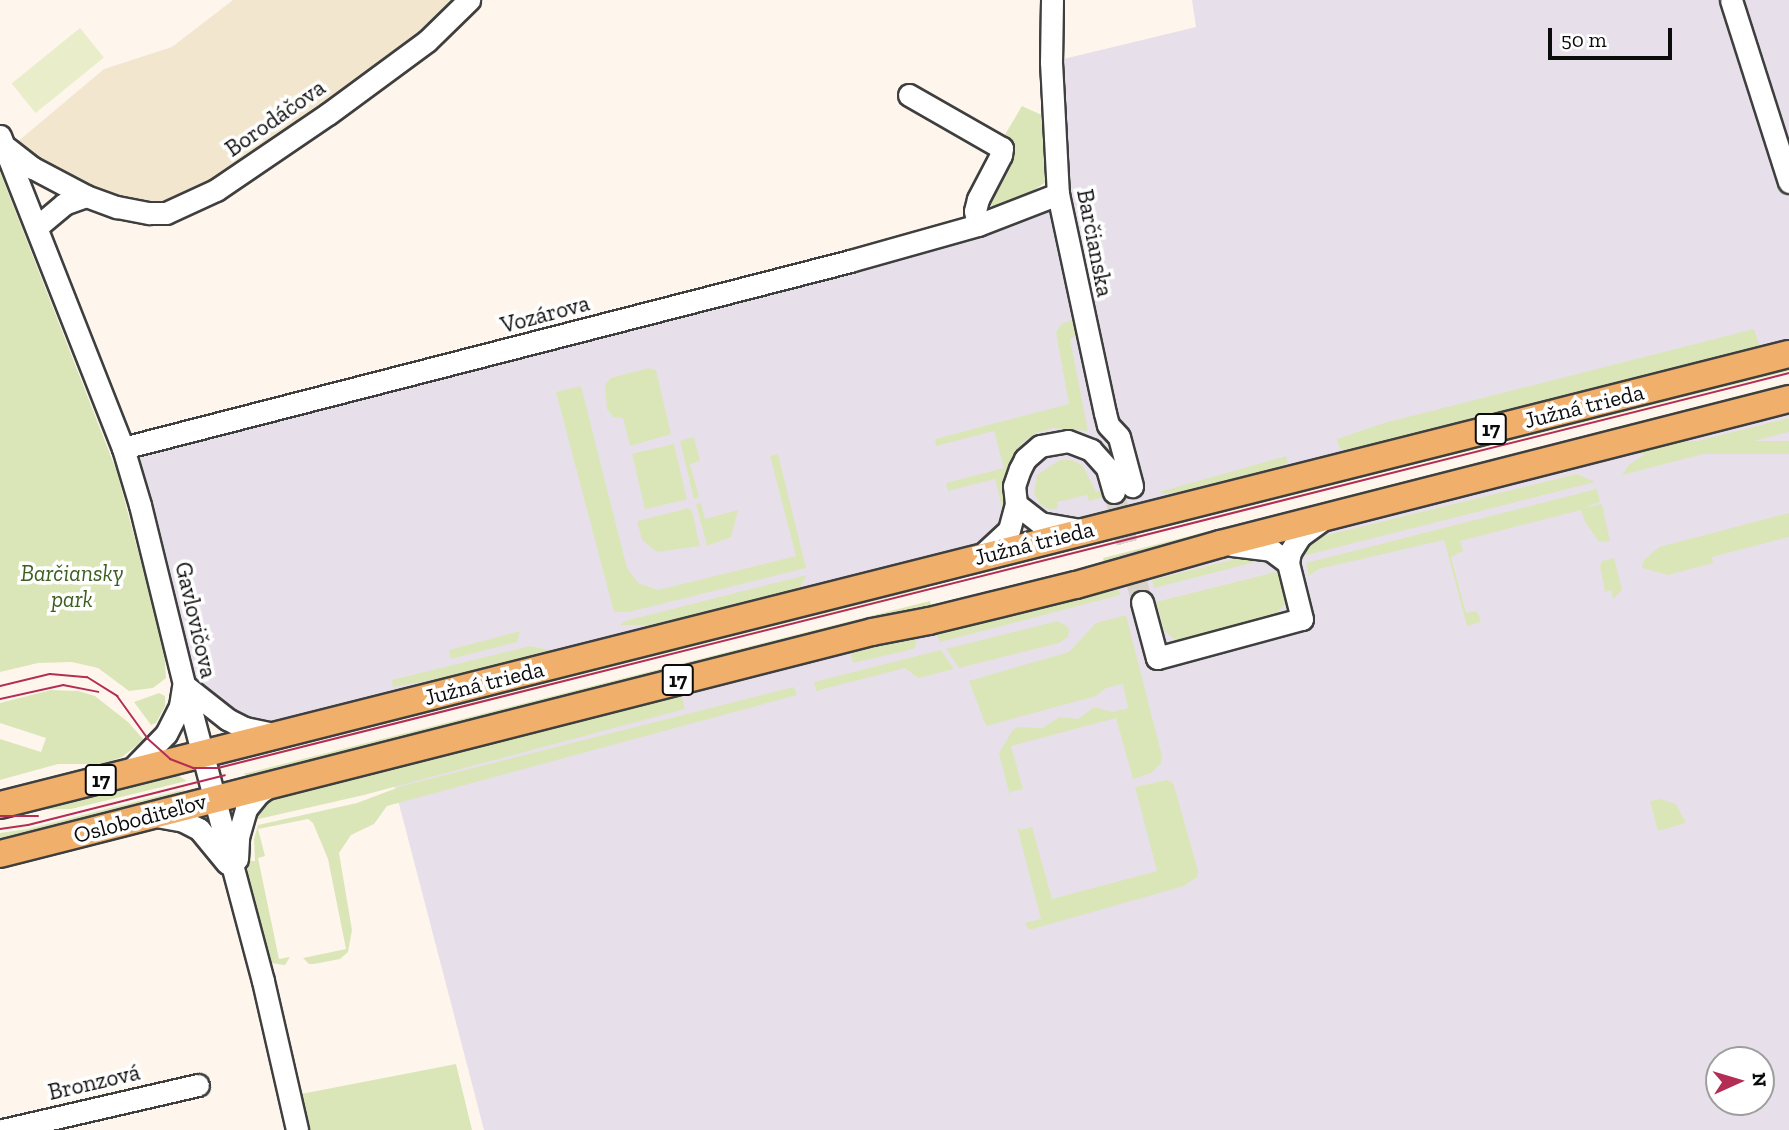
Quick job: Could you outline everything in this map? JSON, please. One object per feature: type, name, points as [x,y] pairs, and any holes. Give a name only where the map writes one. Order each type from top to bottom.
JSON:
[{"type":"main road","name":"Južná trieda","points":[[279,735],[1783,351]]},
{"type":"main road","name":"Južná trieda","points":[[280,780],[872,632],[1038,595],[1220,544],[1789,399]]},
{"type":"main road","name":"Osloboditeľov","points":[[0,805],[279,735]]},
{"type":"main road","name":"Osloboditeľov","points":[[0,854],[154,816],[280,780]]},
{"type":"street","name":"Borodáčova","points":[[3,141],[33,168],[86,196],[149,214],[182,208],[216,190],[328,114],[427,41],[469,0]]},
{"type":"street","name":"Barčianska","points":[[1016,504],[1014,486],[1025,459],[1040,446],[1061,441],[1084,446],[1097,455],[1123,489],[1119,437],[1108,425],[1058,194],[1051,62],[1052,0]]},
{"type":"street","points":[[1731,0],[1789,182]]},
{"type":"street","points":[[909,96],[1002,148],[978,199],[975,211],[978,225]]},
{"type":"street","name":"Gavlovičova","points":[[3,141],[123,448],[237,879],[297,1130]]},
{"type":"street","name":"Vozárova","points":[[123,448],[842,264],[978,225],[1058,194]]},
{"type":"street","points":[[38,226],[64,204],[86,196]]},
{"type":"street","points":[[979,557],[1005,536],[1016,504],[1040,523],[1086,531]]},
{"type":"street","points":[[1142,602],[1157,658],[1302,619],[1288,564],[1290,552],[1300,536],[1329,516]]},
{"type":"street","points":[[1220,544],[1263,548],[1279,554],[1288,564]]},
{"type":"street","points":[[184,684],[204,704],[227,719],[245,728],[279,735]]},
{"type":"street","points":[[127,773],[166,734],[180,706],[184,684]]},
{"type":"street","points":[[237,879],[238,836],[246,809],[259,793],[280,780]]},
{"type":"street","points":[[154,816],[183,821],[199,829],[211,840],[237,879]]},
{"type":"street","name":"Bronzová","points":[[3,1130],[198,1085]]},
{"type":"shaded area","points":[[233,0],[469,0],[216,190],[149,213],[9,149],[104,69],[172,47]]},
{"type":"shaded area","points":[[1192,0],[1789,0],[1789,354],[279,735],[184,684],[123,448],[1057,194],[1051,62],[1196,27]]},
{"type":"shaded area","points":[[1789,399],[1789,1130],[484,1130],[386,754]]},
{"type":"green space","points":[[80,28],[104,58],[36,113],[12,83]]},
{"type":"green space","points":[[1022,106],[1046,117],[1049,180],[1020,199],[992,208],[987,193],[1015,146],[1003,138]]},
{"type":"green space","name":"Barčiansky park","points":[[0,172],[117,472],[164,649],[166,678],[153,688],[129,691],[98,668],[72,662],[38,663],[0,672]]},
{"type":"green space","points":[[1072,320],[1076,322],[1079,334],[1070,339],[1088,431],[1053,428],[1036,433],[1021,444],[1006,477],[1007,510],[1004,515],[995,479],[948,491],[946,483],[1004,468],[994,431],[936,446],[935,439],[1069,404],[1056,333],[1061,324]]},
{"type":"green space","points":[[1754,329],[1760,347],[1756,351],[1396,441],[1342,450],[1339,447],[1337,439],[1384,423]]},
{"type":"green space","points":[[1789,364],[1789,371],[1098,544],[1096,537],[925,580],[927,588],[241,760],[244,755],[262,749],[865,598],[925,579],[1096,536],[1156,524]]},
{"type":"green space","points":[[649,368],[656,370],[671,434],[630,446],[623,418],[613,417],[607,409],[605,384],[611,378]]},
{"type":"green space","points":[[1789,383],[1789,389],[1105,567],[250,777],[243,774],[930,601],[932,609],[1069,575],[1104,564],[1103,558]]},
{"type":"green space","points":[[581,386],[627,568],[638,583],[658,590],[796,556],[770,456],[778,454],[806,568],[629,612],[614,612],[556,392]]},
{"type":"green space","points":[[1789,418],[1789,432],[1622,475],[1629,465],[1645,454]]},
{"type":"green space","points":[[694,437],[700,461],[690,464],[699,497],[694,499],[680,441]]},
{"type":"green space","points":[[1622,441],[1789,441],[1789,454],[1622,454]]},
{"type":"green space","points":[[674,444],[687,500],[645,509],[632,454]]},
{"type":"green space","points":[[1286,456],[1288,463],[1232,484],[1165,494],[1159,492]]},
{"type":"green space","points":[[1060,460],[1072,460],[1083,466],[1096,492],[1106,490],[1108,496],[1089,501],[1087,495],[1057,502],[1058,508],[1050,510],[1041,505],[1034,494],[1037,475]]},
{"type":"green space","points":[[1577,474],[1595,482],[1303,556],[1308,544],[1319,537]]},
{"type":"green space","points":[[1597,489],[1600,502],[1584,508],[1602,504],[1610,541],[1599,542],[1585,522],[1581,510],[1460,541],[1463,551],[1451,557],[1466,613],[1477,611],[1481,622],[1467,626],[1444,540],[1318,569],[1309,576],[1306,563]]},
{"type":"green space","points":[[701,503],[705,519],[738,510],[731,537],[707,546],[696,504]]},
{"type":"green space","points":[[689,508],[700,546],[657,552],[642,540],[637,521]]},
{"type":"green space","points":[[1789,513],[1789,537],[1712,557],[1713,563],[1668,575],[1642,568],[1644,560],[1659,547]]},
{"type":"green space","points":[[1247,556],[1271,558],[1154,588],[1152,580]]},
{"type":"green space","points":[[1614,558],[1622,590],[1613,599],[1611,590],[1605,592],[1600,566],[1602,561]]},
{"type":"green space","points":[[1281,572],[1287,602],[1272,618],[1182,641],[1174,639],[1164,630],[1156,602]]},
{"type":"green space","points":[[807,575],[800,587],[765,602],[664,625],[620,625],[625,621]]},
{"type":"green space","points":[[1119,590],[1120,595],[940,642],[934,630],[1054,600]]},
{"type":"green space","points":[[1126,615],[1162,756],[1161,763],[1151,773],[1133,779],[1116,718],[1011,746],[1023,789],[1010,792],[1011,800],[999,753],[1012,731],[1017,727],[1043,728],[1059,717],[1078,719],[1094,707],[1113,712],[1128,708],[1123,684],[1106,688],[1096,696],[986,726],[969,681],[1069,652],[1096,623]]},
{"type":"green space","points":[[1058,621],[1069,628],[1068,637],[1059,643],[959,668],[946,649]]},
{"type":"green space","points":[[520,631],[517,642],[451,659],[449,650]]},
{"type":"green space","points":[[920,632],[914,649],[853,663],[849,647]]},
{"type":"green space","points":[[620,635],[624,637],[501,668],[393,687],[392,680],[530,646],[555,651]]},
{"type":"green space","points":[[941,650],[954,669],[918,678],[905,668],[816,691],[814,682]]},
{"type":"green space","points":[[794,687],[797,695],[387,806],[374,824],[351,835],[339,853],[352,930],[348,952],[340,959],[309,964],[303,958],[346,949],[328,859],[313,823],[308,819],[258,829],[265,856],[258,858],[279,959],[290,957],[285,965],[270,963],[249,883],[245,849],[246,827],[252,826],[251,861],[255,861],[254,839],[258,825],[357,803],[402,786]]},
{"type":"green space","points":[[680,689],[685,709],[364,795],[250,821],[260,807],[277,793]]},
{"type":"green space","points":[[51,690],[78,691],[95,696],[128,722],[144,740],[122,757],[102,764],[58,764],[0,780],[0,739],[41,752],[46,738],[0,723],[0,703]]},
{"type":"green space","points":[[159,693],[165,696],[165,706],[156,723],[151,725],[134,702]]},
{"type":"green space","points":[[174,773],[187,781],[71,809],[24,810]]},
{"type":"green space","points":[[1167,780],[1173,783],[1175,789],[1198,871],[1197,877],[1184,886],[1029,930],[1025,923],[1041,919],[1017,827],[1021,830],[1032,827],[1052,899],[1157,871],[1135,787]]},
{"type":"green space","points":[[186,789],[173,797],[0,841],[0,833],[27,829]]},
{"type":"green space","points":[[1660,799],[1676,804],[1686,823],[1658,831],[1650,801]]},
{"type":"green space","points":[[456,1064],[472,1130],[309,1130],[301,1094]]},
{"type":"tunnel","points":[[1114,492],[1142,602]]},
{"type":"tram line","points":[[0,686],[50,674],[87,677],[117,696],[148,739],[170,759],[193,768],[218,768],[1789,373]]},
{"type":"tram line","points":[[0,699],[63,685],[98,692]]},
{"type":"tram line","points":[[0,829],[28,825],[225,775]]},
{"type":"tram line","points":[[0,816],[38,816]]}]
